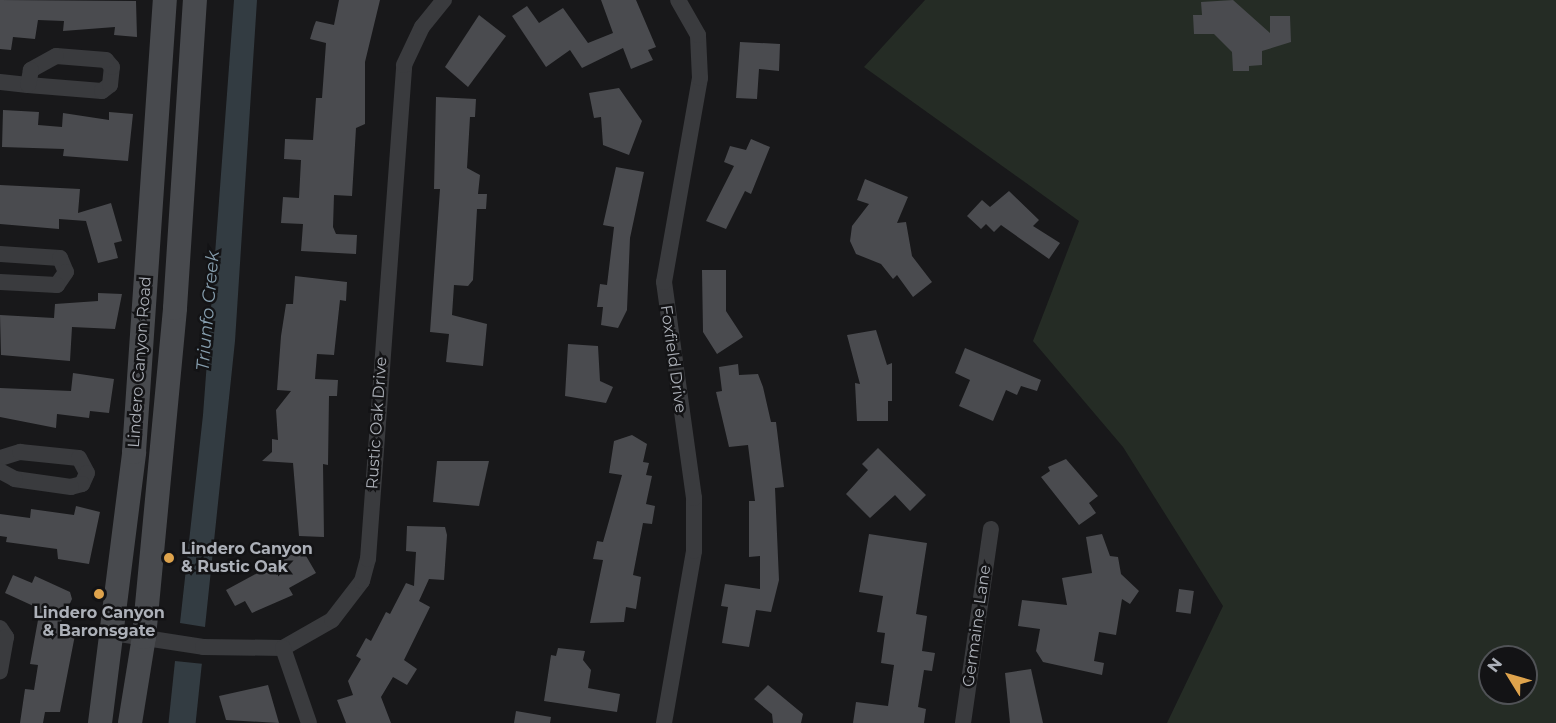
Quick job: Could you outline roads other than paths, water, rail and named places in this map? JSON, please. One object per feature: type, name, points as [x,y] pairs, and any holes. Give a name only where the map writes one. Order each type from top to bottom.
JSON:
[{"type":"street","name":"Lindero Canyon Road","points":[[100,723],[134,452],[165,0]]},
{"type":"street","name":"Lindero Canyon Road","points":[[130,723],[144,637],[175,308],[195,0]]},
{"type":"street","name":"Rustic Oak Drive","points":[[113,633],[224,649],[283,648],[332,620],[362,581],[368,559],[404,65],[422,27],[444,0]]},
{"type":"street","name":"Foxfield Drive","points":[[664,723],[694,551],[694,498],[664,282],[700,78],[698,35],[678,0]]},
{"type":"street","points":[[0,82],[28,85]]},
{"type":"street","points":[[0,255],[60,258],[66,272],[57,285],[0,282]]},
{"type":"street","points":[[0,458],[20,452],[79,458],[87,473],[82,484],[71,487],[15,479],[0,471]]},
{"type":"street","name":"Germaine Lane","points":[[963,723],[991,529]]},
{"type":"street","points":[[0,628],[6,637],[0,671]]},
{"type":"street","points":[[283,648],[309,723]]},
{"type":"place","name":"Lindero Canyon & Rustic Oak","points":[[169,558]]},
{"type":"place","name":"Lindero Canyon & Baronsgate","points":[[99,594]]},
{"type":"water label","name":"Triunfo Creek","points":[[208,311]]}]
